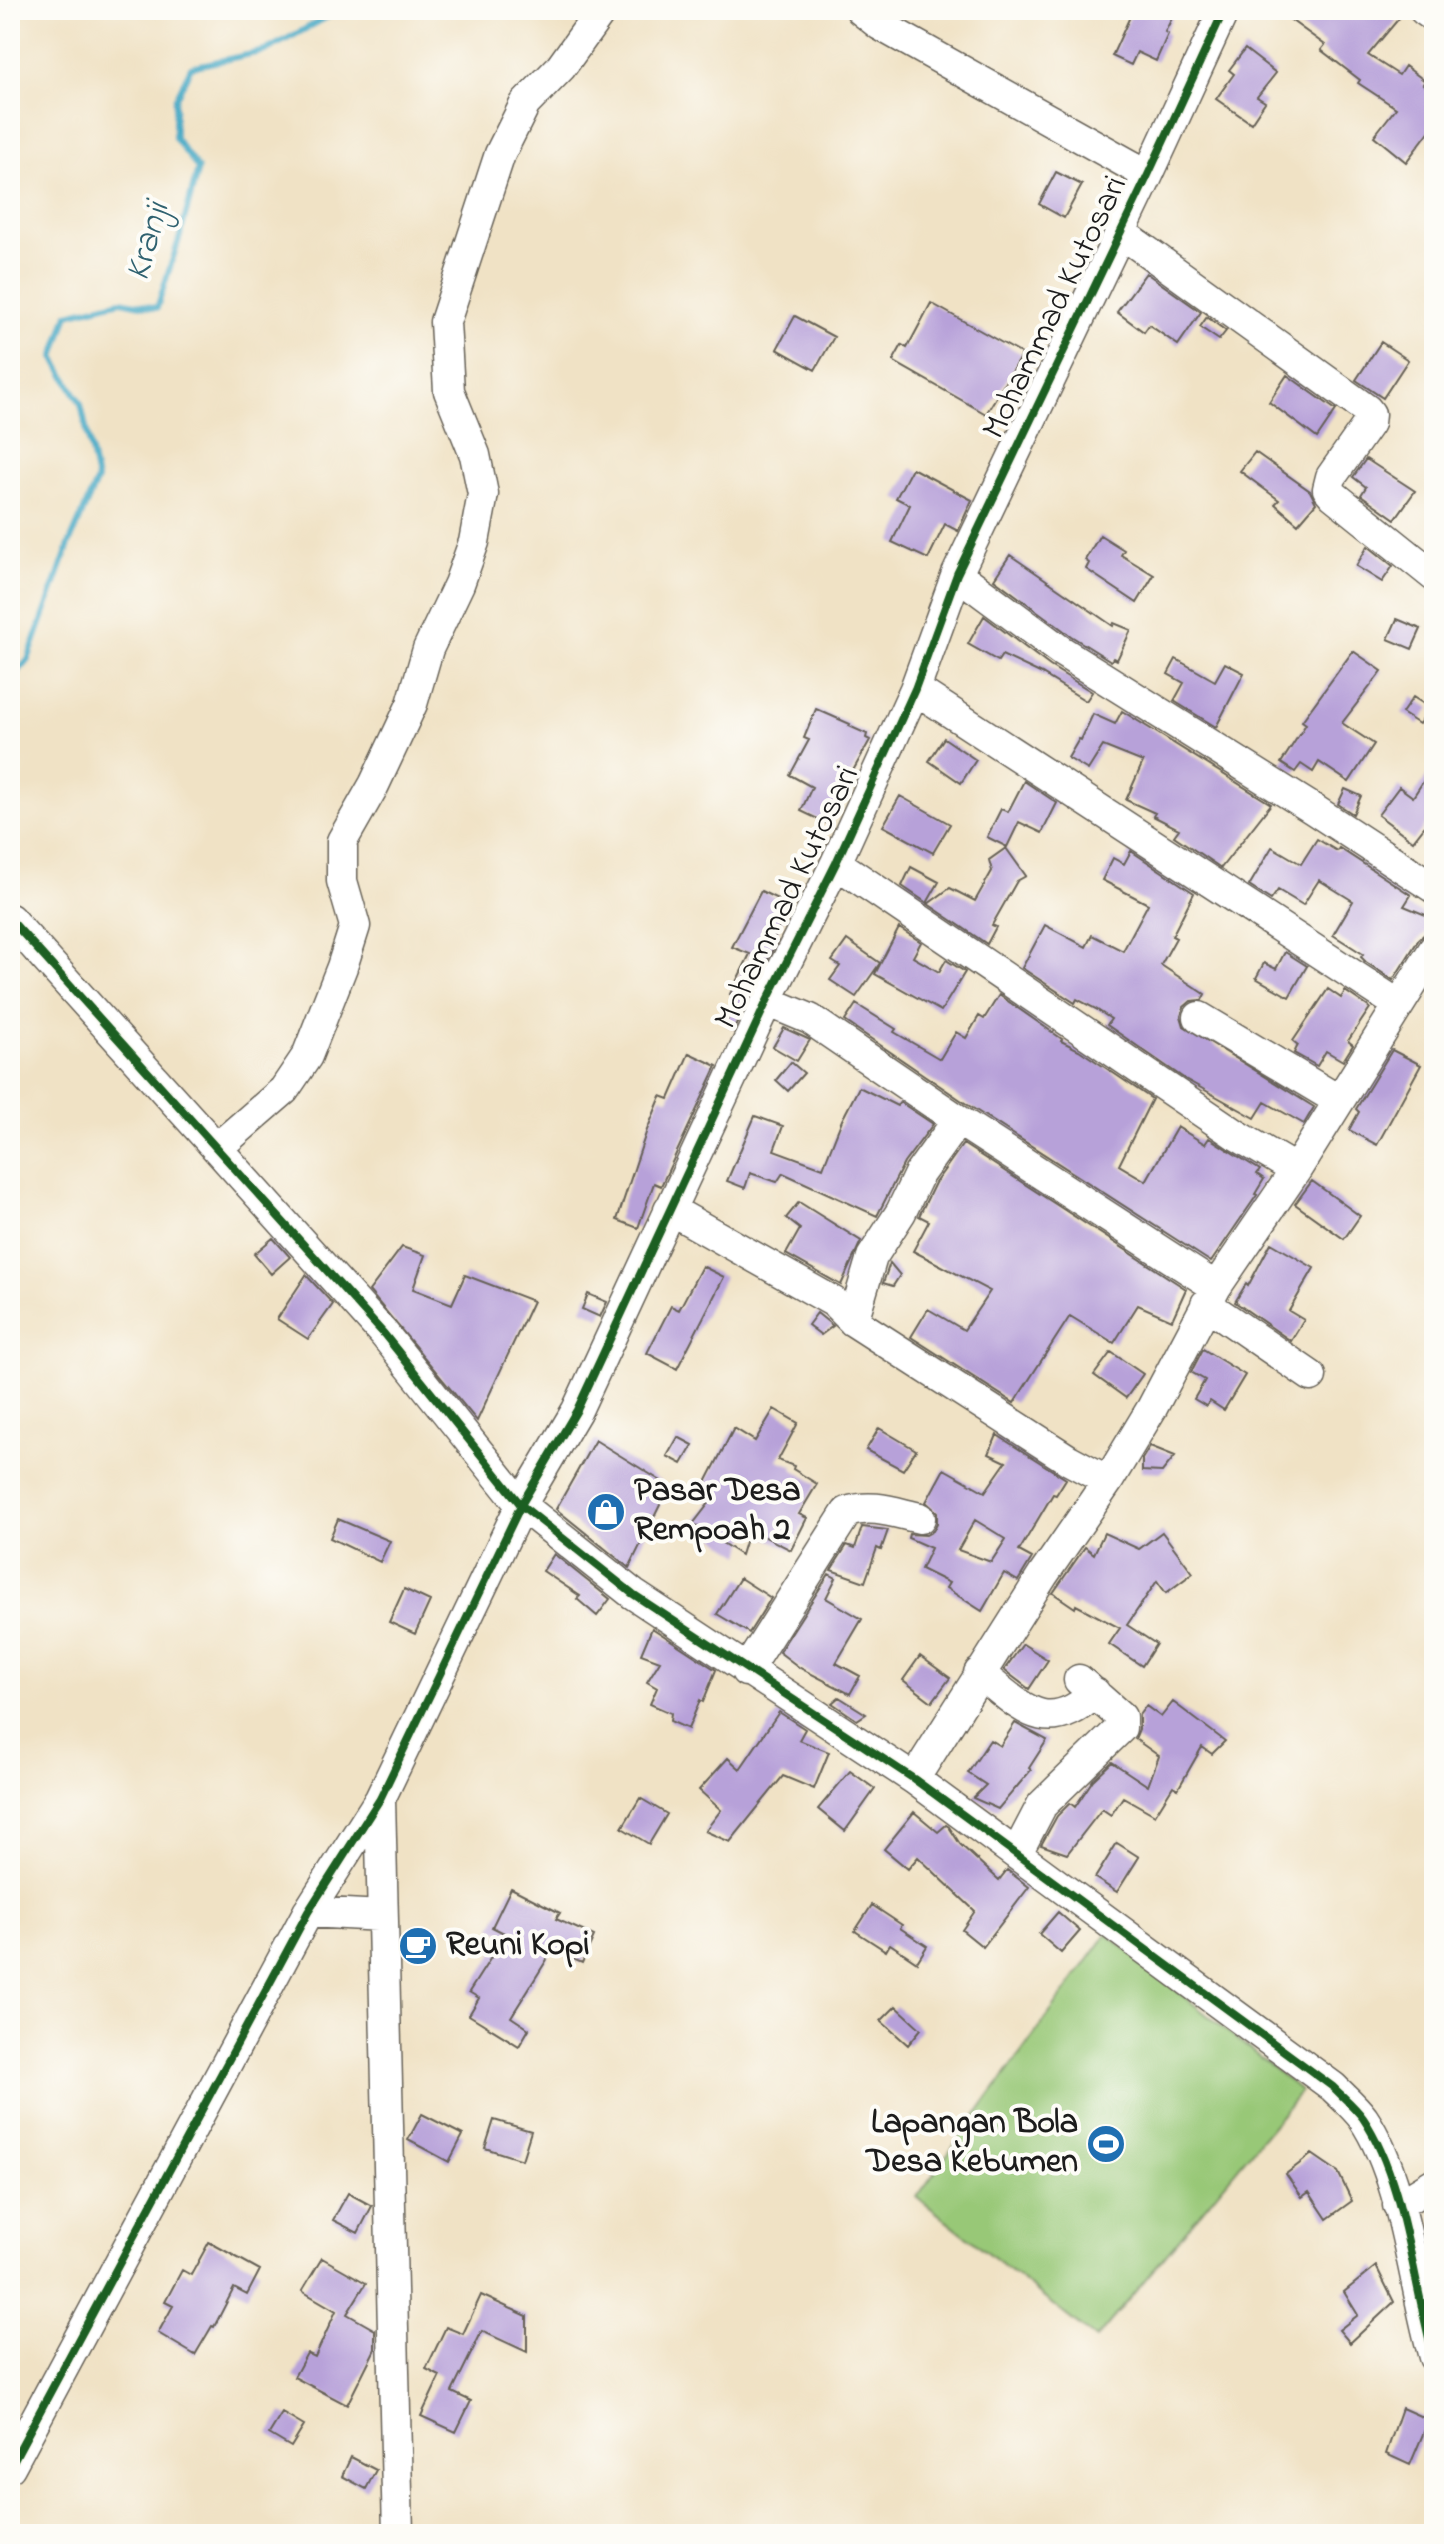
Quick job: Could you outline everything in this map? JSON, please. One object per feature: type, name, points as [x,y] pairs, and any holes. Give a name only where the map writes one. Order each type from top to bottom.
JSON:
[{"type":"street","points":[[217,1148],[284,1090],[307,1056],[342,967],[355,926],[342,881],[342,841],[374,785],[412,704],[428,649],[459,584],[474,542],[483,494],[475,455],[449,391],[445,322],[506,142],[525,104],[561,67],[602,10]]},
{"type":"street","points":[[861,10],[880,25],[1148,175]]},
{"type":"street","name":"Mohammad Kutosari","points":[[10,2467],[308,1912],[380,1799],[521,1505],[577,1410],[767,1001],[836,863],[915,689],[957,574],[1224,10]]},
{"type":"street","points":[[1424,10],[1434,17]]},
{"type":"street","points":[[1120,232],[1367,410],[1369,423],[1331,477],[1328,489],[1434,576]]},
{"type":"street","points":[[957,574],[1061,651],[1434,888]]},
{"type":"street","points":[[915,689],[1399,1005]]},
{"type":"street","points":[[836,863],[1222,1126],[1296,1170]]},
{"type":"street","points":[[10,919],[384,1334],[521,1505],[633,1594],[914,1779],[1333,2087],[1362,2117],[1380,2151],[1398,2205],[1434,2357]]},
{"type":"street","points":[[914,1779],[979,1673],[1108,1481],[1152,1408],[1211,1296],[1296,1170],[1434,949]]},
{"type":"street","points":[[767,1001],[810,1019],[958,1120],[1211,1296],[1311,1376]]},
{"type":"street","points":[[1199,1017],[1338,1100]]},
{"type":"street","points":[[853,1321],[872,1257],[901,1212],[919,1174],[958,1120]]},
{"type":"street","points":[[669,1209],[834,1302],[853,1321],[1069,1460],[1108,1481]]},
{"type":"street","points":[[746,1671],[847,1512],[859,1507],[872,1507],[920,1518]]},
{"type":"street","points":[[979,1673],[1021,1706],[1045,1718],[1066,1714],[1087,1686],[1121,1717],[1121,1728],[1042,1805],[1017,1853]]},
{"type":"street","points":[[380,1799],[398,2534]]},
{"type":"street","points":[[308,1912],[382,1916]]},
{"type":"street","points":[[1398,2205],[1434,2183]]},
{"type":"green space","name":"Lapangan Bola Desa Kebumen","points":[[1107,1934],[1301,2091],[1096,2339],[917,2197]]},
{"type":"building","points":[[1133,10],[1176,10],[1156,61],[1137,52],[1131,65],[1112,56]]},
{"type":"building","points":[[1277,10],[1406,10],[1368,55],[1399,75],[1405,66],[1434,92],[1434,125],[1406,162],[1374,136],[1396,108],[1358,83],[1360,80],[1321,50],[1325,45]]},
{"type":"building","points":[[1245,49],[1276,73],[1257,97],[1265,102],[1251,123],[1216,99],[1234,74],[1229,70]]},
{"type":"building","points":[[1056,172],[1082,185],[1064,218],[1039,204]]},
{"type":"building","points":[[1146,273],[1201,312],[1178,345],[1149,325],[1144,332],[1117,312]]},
{"type":"building","points":[[931,303],[1022,354],[986,414],[893,361],[902,345],[907,348]]},
{"type":"building","points":[[795,316],[834,337],[815,370],[777,349]]},
{"type":"building","points":[[1207,317],[1226,331],[1219,340],[1200,327]]},
{"type":"building","points":[[1381,342],[1408,360],[1383,398],[1356,380]]},
{"type":"building","points":[[1287,375],[1336,410],[1317,438],[1269,402]]},
{"type":"building","points":[[1255,452],[1310,491],[1316,503],[1298,524],[1275,504],[1279,500],[1240,471]]},
{"type":"building","points":[[1366,459],[1415,491],[1395,519],[1361,495],[1366,487],[1353,477]]},
{"type":"building","points":[[912,468],[972,500],[958,531],[945,524],[928,559],[892,542],[910,505],[896,498]]},
{"type":"building","points":[[1100,535],[1124,550],[1121,555],[1154,575],[1137,603],[1086,569],[1089,563],[1085,560]]},
{"type":"building","points":[[1368,546],[1393,566],[1382,582],[1356,566]]},
{"type":"building","points":[[1010,555],[1113,626],[1114,623],[1131,630],[1117,660],[1113,658],[1111,661],[1071,636],[994,579]]},
{"type":"building","points":[[984,616],[1050,666],[1092,692],[1086,701],[1042,674],[1002,655],[998,661],[968,644]]},
{"type":"building","points":[[1397,619],[1421,629],[1412,649],[1388,639]]},
{"type":"building","points":[[1353,651],[1382,671],[1342,723],[1374,744],[1349,782],[1319,762],[1313,772],[1301,764],[1295,772],[1281,763],[1306,724],[1302,721]]},
{"type":"building","points":[[1176,659],[1215,681],[1225,663],[1244,673],[1216,727],[1174,701],[1184,683],[1168,674]]},
{"type":"building","points":[[1413,697],[1430,708],[1419,724],[1402,713]]},
{"type":"building","points":[[816,709],[850,724],[867,734],[866,738],[870,740],[840,794],[828,824],[801,811],[812,787],[790,775],[809,740],[804,738]]},
{"type":"building","points":[[1122,711],[1271,804],[1221,868],[1174,836],[1179,829],[1153,816],[1155,813],[1126,800],[1143,762],[1103,746],[1088,770],[1068,758],[1081,740],[1093,714],[1115,724]]},
{"type":"building","points":[[944,738],[976,760],[961,783],[929,761]]},
{"type":"building","points":[[1434,765],[1434,814],[1413,841],[1378,815],[1399,787],[1413,797]]},
{"type":"building","points":[[1024,781],[1057,803],[1042,833],[1019,822],[1007,847],[987,837],[1001,809],[1008,812]]},
{"type":"building","points":[[1345,789],[1361,796],[1353,814],[1338,804]]},
{"type":"building","points":[[900,796],[950,824],[933,853],[883,826]]},
{"type":"building","points":[[1317,839],[1337,851],[1339,848],[1411,895],[1404,906],[1433,918],[1393,980],[1366,962],[1361,957],[1363,954],[1333,935],[1353,901],[1319,880],[1303,905],[1278,890],[1271,900],[1249,886],[1272,847],[1301,864]]},
{"type":"building","points":[[1006,848],[1026,876],[1017,881],[992,925],[996,927],[987,944],[928,904],[950,888],[975,901],[992,871],[989,860]]},
{"type":"building","points":[[1131,851],[1194,893],[1161,965],[1205,994],[1202,1000],[1191,1001],[1184,1007],[1181,1016],[1184,1026],[1314,1107],[1304,1124],[1265,1102],[1255,1118],[1185,1079],[1107,1025],[1111,1019],[1096,1009],[1077,999],[1075,1003],[1022,968],[1045,925],[1086,947],[1092,935],[1123,951],[1148,904],[1102,880],[1113,858],[1124,864]]},
{"type":"building","points":[[911,867],[939,882],[927,903],[902,886]]},
{"type":"building","points":[[761,891],[790,905],[773,940],[777,941],[734,1029],[725,1024],[738,998],[730,994],[750,954],[732,947]]},
{"type":"building","points":[[899,928],[921,942],[913,957],[939,972],[946,960],[965,972],[941,1011],[875,974]]},
{"type":"building","points":[[847,940],[880,963],[856,997],[830,980],[840,966],[832,961]]},
{"type":"building","points":[[1285,952],[1307,966],[1289,997],[1256,978],[1264,963],[1276,969]]},
{"type":"building","points":[[1328,989],[1341,998],[1345,991],[1370,1008],[1348,1041],[1353,1045],[1343,1061],[1326,1051],[1317,1066],[1294,1053],[1298,1045],[1293,1041]]},
{"type":"building","points":[[999,995],[1061,1041],[1152,1099],[1119,1165],[1146,1181],[1177,1127],[1205,1144],[1209,1138],[1260,1170],[1257,1174],[1264,1179],[1257,1195],[1211,1262],[968,1105],[845,1021],[856,1004],[896,1029],[894,1032],[940,1059],[956,1032],[966,1038],[979,1016],[984,1019]]},
{"type":"building","points":[[784,1028],[810,1040],[797,1061],[773,1047]]},
{"type":"building","points":[[1392,1050],[1421,1065],[1377,1145],[1349,1130],[1359,1112],[1356,1109]]},
{"type":"building","points":[[689,1053],[717,1066],[661,1186],[654,1183],[638,1228],[617,1220],[661,1096],[669,1099]]},
{"type":"building","points":[[791,1062],[804,1073],[788,1091],[776,1080]]},
{"type":"building","points":[[859,1087],[897,1106],[900,1102],[933,1124],[904,1163],[877,1216],[783,1173],[777,1182],[750,1173],[745,1188],[727,1181],[755,1116],[783,1126],[774,1150],[823,1168]]},
{"type":"building","points":[[963,1144],[1186,1289],[1172,1320],[1138,1305],[1114,1343],[1070,1316],[1014,1403],[911,1337],[928,1309],[964,1330],[990,1291],[913,1251],[929,1221],[919,1216],[935,1183]]},
{"type":"building","points":[[1312,1181],[1360,1216],[1344,1239],[1295,1204]]},
{"type":"building","points":[[799,1202],[861,1241],[841,1285],[786,1254],[800,1229],[786,1218]]},
{"type":"building","points":[[273,1238],[290,1257],[271,1274],[254,1254]]},
{"type":"building","points":[[1271,1243],[1314,1268],[1289,1311],[1304,1320],[1291,1341],[1235,1302],[1246,1284],[1248,1286]]},
{"type":"building","points":[[402,1247],[425,1255],[413,1289],[452,1304],[465,1275],[533,1301],[477,1421],[369,1291]]},
{"type":"building","points":[[890,1263],[900,1275],[893,1286],[883,1283]]},
{"type":"building","points":[[702,1266],[724,1277],[677,1369],[647,1353],[671,1306],[679,1310]]},
{"type":"building","points":[[306,1275],[333,1304],[308,1339],[277,1319]]},
{"type":"building","points":[[588,1294],[607,1302],[600,1317],[582,1309]]},
{"type":"building","points":[[817,1313],[833,1326],[821,1335],[808,1325]]},
{"type":"building","points":[[1203,1349],[1245,1375],[1224,1410],[1210,1401],[1206,1406],[1194,1399],[1205,1380],[1191,1372]]},
{"type":"building","points":[[1111,1352],[1143,1374],[1126,1398],[1094,1375]]},
{"type":"building","points":[[774,1409],[798,1423],[778,1460],[794,1466],[793,1469],[817,1484],[799,1514],[807,1518],[791,1550],[749,1529],[741,1555],[693,1524],[713,1498],[701,1492],[734,1428],[755,1441]]},
{"type":"building","points":[[879,1428],[916,1450],[903,1470],[866,1450]]},
{"type":"building","points":[[997,1435],[1066,1479],[1056,1495],[1053,1494],[1019,1551],[1032,1558],[1018,1581],[1004,1573],[982,1611],[946,1588],[949,1583],[921,1569],[931,1548],[908,1538],[909,1534],[926,1535],[933,1531],[937,1512],[926,1502],[944,1469],[985,1492],[1006,1462],[989,1454]],"holes":[[[975,1520],[1006,1539],[991,1562],[958,1550]]]},
{"type":"building","points":[[678,1437],[693,1445],[682,1464],[667,1456]]},
{"type":"building","name":"Pasar Desa Rempoah 2","points":[[595,1440],[661,1481],[660,1505],[629,1568],[556,1509]]},
{"type":"building","points":[[1150,1446],[1175,1456],[1162,1472],[1142,1471],[1142,1459]]},
{"type":"building","points":[[338,1519],[390,1541],[380,1562],[330,1538]]},
{"type":"building","points":[[862,1527],[888,1530],[881,1550],[877,1548],[865,1582],[831,1570],[847,1545],[855,1548]]},
{"type":"building","points":[[1162,1532],[1193,1573],[1166,1593],[1157,1581],[1127,1625],[1156,1644],[1142,1666],[1109,1644],[1120,1628],[1076,1605],[1075,1608],[1053,1593],[1085,1547],[1094,1554],[1104,1533],[1139,1549]]},
{"type":"building","points":[[554,1554],[610,1599],[597,1616],[577,1599],[580,1596],[543,1571]]},
{"type":"building","points":[[829,1574],[836,1578],[826,1598],[862,1619],[836,1663],[860,1676],[850,1694],[800,1668],[779,1652]]},
{"type":"building","points":[[740,1578],[771,1598],[749,1633],[717,1614]]},
{"type":"building","points":[[404,1589],[430,1601],[415,1634],[389,1622]]},
{"type":"building","points":[[652,1628],[716,1670],[688,1729],[670,1721],[671,1713],[650,1704],[657,1688],[647,1682],[660,1661],[641,1654]]},
{"type":"building","points":[[1023,1644],[1048,1660],[1029,1689],[1004,1670]]},
{"type":"building","points":[[920,1656],[950,1678],[932,1702],[903,1680]]},
{"type":"building","points":[[839,1697],[866,1714],[857,1720],[832,1703]]},
{"type":"building","points":[[1173,1702],[1225,1741],[1212,1754],[1202,1747],[1178,1789],[1173,1786],[1155,1815],[1123,1797],[1111,1815],[1102,1809],[1067,1854],[1041,1845],[1057,1816],[1070,1803],[1075,1807],[1093,1780],[1112,1762],[1148,1786],[1159,1756],[1135,1739],[1139,1715],[1146,1706],[1161,1717]]},
{"type":"building","points":[[779,1712],[805,1729],[799,1740],[829,1752],[814,1789],[783,1776],[730,1842],[705,1831],[721,1810],[699,1790],[728,1758],[740,1769]]},
{"type":"building","points":[[1015,1723],[1047,1740],[1029,1768],[1031,1770],[998,1809],[973,1798],[986,1785],[968,1773],[990,1740],[1000,1746]]},
{"type":"building","points":[[850,1771],[875,1789],[845,1831],[818,1809]]},
{"type":"building","points":[[640,1798],[667,1814],[649,1844],[622,1828]]},
{"type":"building","points":[[914,1812],[938,1832],[946,1825],[949,1827],[960,1844],[999,1880],[1007,1870],[1029,1887],[983,1947],[962,1930],[975,1911],[918,1857],[908,1869],[884,1849]]},
{"type":"building","points":[[1117,1843],[1139,1857],[1117,1892],[1095,1878]]},
{"type":"building","points":[[511,1888],[560,1913],[556,1919],[594,1936],[582,1963],[553,1950],[511,2017],[529,2029],[519,2046],[469,2015],[479,1998],[469,1992],[506,1934],[492,1927]]},
{"type":"building","points":[[872,1905],[927,1946],[917,1962],[890,1944],[886,1951],[855,1931]]},
{"type":"building","points":[[1058,1912],[1080,1931],[1061,1953],[1039,1934]]},
{"type":"building","points":[[896,2006],[921,2029],[908,2045],[881,2021]]},
{"type":"building","points":[[422,2114],[463,2135],[449,2162],[408,2140]]},
{"type":"building","points":[[494,2120],[531,2131],[522,2160],[485,2148]]},
{"type":"building","points":[[1312,2154],[1338,2172],[1352,2201],[1327,2219],[1309,2192],[1302,2197],[1286,2174]]},
{"type":"building","points":[[348,2193],[372,2206],[358,2233],[333,2220]]},
{"type":"building","points":[[209,2242],[260,2270],[247,2295],[234,2288],[195,2355],[158,2333],[173,2306],[165,2302],[182,2270],[191,2275]]},
{"type":"building","points":[[322,2258],[366,2283],[347,2314],[375,2330],[375,2349],[347,2405],[294,2377],[307,2353],[315,2357],[336,2311],[302,2291]]},
{"type":"building","points":[[1376,2266],[1394,2302],[1350,2343],[1339,2330],[1358,2315],[1344,2292]]},
{"type":"building","points":[[481,2295],[527,2316],[527,2352],[482,2331],[452,2392],[471,2401],[456,2432],[421,2416],[440,2376],[426,2369],[446,2327],[463,2334]]},
{"type":"building","points":[[1402,2408],[1429,2420],[1410,2465],[1386,2454]]},
{"type":"building","points":[[282,2413],[304,2426],[291,2447],[269,2434]]},
{"type":"building","points":[[351,2457],[376,2470],[366,2489],[342,2476]]},
{"type":"waterway","name":"Kranji","points":[[10,681],[28,660],[70,542],[97,480],[81,404],[54,357],[68,314],[121,301],[157,308],[198,169],[175,138],[175,100],[191,67],[265,51],[340,10]]},
{"type":"cycle path","points":[[10,2467],[308,1912],[380,1799],[521,1505],[577,1410],[767,1001],[836,863],[915,689],[957,574],[1224,10]]},
{"type":"cycle path","points":[[10,919],[384,1334],[521,1505],[633,1594],[914,1779],[1333,2087],[1353,2106],[1377,2143],[1389,2171],[1434,2357]]},
{"type":"place","name":"Pasar Desa Rempoah 2","points":[[606,1512]]},
{"type":"place","name":"Reuni Kopi","points":[[418,1946]]},
{"type":"place","name":"Lapangan Bola Desa Kebumen","points":[[1106,2144]]}]
